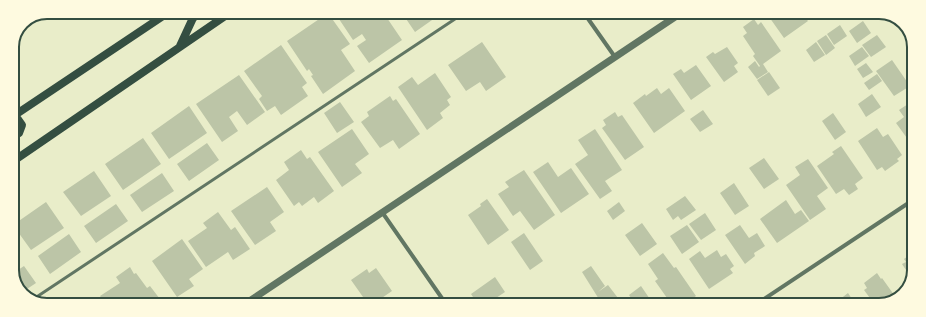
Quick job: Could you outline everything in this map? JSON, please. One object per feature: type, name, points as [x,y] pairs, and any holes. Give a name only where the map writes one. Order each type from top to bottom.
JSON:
[{"type":"main road","points":[[19,110],[157,19]]},
{"type":"main road","points":[[180,46],[193,19]]},
{"type":"main road","points":[[19,157],[220,19]]},
{"type":"main road","points":[[19,122],[22,126],[19,133]]},
{"type":"street","points":[[588,19],[615,57]]},
{"type":"street","points":[[254,298],[672,19]]},
{"type":"street","points":[[766,298],[907,204]]},
{"type":"street","points":[[382,212],[442,298]]},
{"type":"lane","points":[[38,296],[455,19]]},
{"type":"building","points":[[319,19],[332,19],[350,44],[341,50],[355,71],[323,94],[311,76],[313,75],[309,69],[307,71],[287,41]]},
{"type":"building","points":[[339,19],[388,19],[402,40],[369,63],[357,46],[366,40],[362,34],[353,40]]},
{"type":"building","points":[[406,19],[433,19],[415,32]]},
{"type":"building","points":[[754,19],[758,25],[761,22],[781,51],[763,64],[768,72],[757,79],[748,67],[755,61],[759,67],[760,66],[753,56],[755,54],[743,36],[747,33],[743,27]]},
{"type":"building","points":[[771,19],[806,19],[808,21],[784,38]]},
{"type":"building","points":[[863,21],[871,33],[857,43],[849,31]]},
{"type":"building","points":[[840,25],[847,36],[834,45],[827,34]]},
{"type":"building","points":[[826,35],[835,48],[826,55],[817,41]]},
{"type":"building","points":[[877,35],[886,47],[871,57],[862,45]]},
{"type":"building","points":[[482,42],[506,77],[486,91],[480,82],[466,91],[448,65]]},
{"type":"building","points":[[816,42],[825,55],[814,62],[806,50]]},
{"type":"building","points":[[281,45],[307,83],[302,87],[308,96],[281,115],[275,106],[267,111],[259,99],[262,96],[244,71]]},
{"type":"building","points":[[727,47],[738,63],[734,66],[738,72],[724,82],[706,57],[713,52],[715,54]]},
{"type":"building","points":[[862,47],[869,56],[855,66],[849,56]]},
{"type":"building","points":[[892,60],[907,82],[907,88],[894,96],[876,71]]},
{"type":"building","points":[[866,63],[873,72],[863,78],[857,69]]},
{"type":"building","points":[[696,65],[711,86],[691,100],[673,74],[681,69],[684,73]]},
{"type":"building","points":[[769,72],[780,88],[768,96],[757,80]]},
{"type":"building","points":[[435,73],[451,97],[447,100],[450,105],[440,113],[443,118],[427,130],[398,87],[412,77],[418,85]]},
{"type":"building","points":[[877,74],[882,81],[869,90],[864,83]]},
{"type":"building","points":[[239,75],[265,112],[247,125],[237,111],[229,117],[238,131],[222,142],[196,104]]},
{"type":"building","points":[[657,88],[661,94],[669,88],[685,111],[654,133],[633,103],[645,94],[646,96]]},
{"type":"building","points":[[872,94],[881,107],[866,117],[858,104]]},
{"type":"building","points":[[390,96],[393,101],[396,99],[420,134],[399,149],[393,140],[380,148],[361,122],[369,116],[367,112]]},
{"type":"building","points":[[340,102],[354,122],[337,133],[324,113]]},
{"type":"building","points":[[907,105],[907,138],[896,123],[904,117],[899,110]]},
{"type":"building","points":[[189,106],[207,133],[169,159],[151,133]]},
{"type":"building","points":[[703,110],[713,124],[700,132],[690,119]]},
{"type":"building","points":[[615,112],[618,117],[622,115],[644,147],[625,160],[602,128],[606,125],[603,120]]},
{"type":"building","points":[[833,113],[846,132],[835,140],[822,121]]},
{"type":"building","points":[[877,128],[883,137],[888,134],[902,155],[897,159],[899,161],[885,171],[882,167],[877,170],[858,141]]},
{"type":"building","points":[[352,129],[369,154],[355,164],[362,173],[342,187],[318,152]]},
{"type":"building","points":[[595,129],[622,170],[605,181],[612,191],[600,199],[575,164],[588,155],[578,140]]},
{"type":"building","points":[[143,138],[161,164],[123,190],[105,164]]},
{"type":"building","points":[[207,143],[219,160],[189,181],[177,164]]},
{"type":"building","points":[[841,146],[863,178],[855,184],[858,189],[849,195],[844,189],[836,194],[817,166],[834,154],[832,152]]},
{"type":"building","points":[[301,150],[307,159],[310,157],[334,191],[318,203],[314,197],[302,206],[299,202],[294,206],[276,180],[289,170],[284,162]]},
{"type":"building","points":[[764,158],[779,179],[764,189],[749,168]]},
{"type":"building","points":[[808,159],[828,188],[817,196],[826,209],[810,220],[786,185],[800,175],[795,167]]},
{"type":"building","points":[[548,162],[558,177],[571,168],[589,194],[561,213],[533,172]]},
{"type":"building","points":[[524,170],[555,215],[534,230],[520,211],[513,216],[498,194],[509,187],[505,182]]},
{"type":"building","points":[[94,171],[111,196],[81,216],[63,192]]},
{"type":"building","points":[[162,173],[174,191],[142,212],[130,195]]},
{"type":"building","points":[[734,183],[749,206],[735,215],[720,193]]},
{"type":"building","points":[[267,187],[284,212],[270,222],[276,231],[255,245],[231,211]]},
{"type":"building","points":[[685,196],[696,210],[681,220],[678,216],[673,220],[666,209]]},
{"type":"building","points":[[487,199],[509,230],[488,245],[468,215],[481,206],[480,204]]},
{"type":"building","points":[[786,200],[795,214],[801,210],[809,221],[777,243],[760,219]]},
{"type":"building","points":[[46,202],[64,228],[31,250],[19,233],[19,221]]},
{"type":"building","points":[[619,202],[625,211],[613,220],[607,211]]},
{"type":"building","points":[[116,204],[128,221],[96,243],[84,226]]},
{"type":"building","points":[[218,212],[231,230],[235,227],[250,249],[233,260],[228,252],[206,267],[188,241],[207,228],[203,223]]},
{"type":"building","points":[[705,213],[716,230],[701,240],[689,224]]},
{"type":"building","points":[[642,223],[657,244],[640,256],[625,235]]},
{"type":"building","points":[[687,225],[699,242],[682,254],[670,236]]},
{"type":"building","points":[[740,225],[749,238],[757,233],[765,246],[754,253],[755,256],[745,264],[725,235]]},
{"type":"building","points":[[524,233],[543,261],[530,270],[511,242]]},
{"type":"building","points":[[69,234],[81,252],[50,274],[38,256]]},
{"type":"building","points":[[182,239],[203,269],[189,279],[194,286],[177,297],[152,261]]},
{"type":"building","points":[[717,250],[721,257],[726,254],[734,266],[730,269],[733,273],[709,289],[689,259],[700,251],[705,258]]},
{"type":"building","points":[[663,253],[674,268],[676,267],[696,296],[693,298],[667,298],[655,281],[658,279],[648,264]]},
{"type":"building","points":[[907,257],[907,271],[902,264],[906,262],[904,259]]},
{"type":"building","points":[[24,266],[36,283],[27,289],[21,281],[19,269]]},
{"type":"building","points":[[591,266],[605,286],[598,292],[608,285],[618,298],[598,298],[582,272]]},
{"type":"building","points":[[130,267],[134,274],[136,273],[147,288],[150,286],[159,298],[101,298],[100,296],[120,283],[116,277]]},
{"type":"building","points":[[376,268],[392,291],[382,298],[364,298],[351,280],[367,269],[369,273]]},
{"type":"building","points":[[877,273],[893,294],[883,298],[870,298],[864,290],[867,288],[864,283]]},
{"type":"building","points":[[495,277],[505,292],[496,298],[472,298],[473,297],[471,294]]},
{"type":"building","points":[[641,286],[649,298],[631,298],[629,295]]},
{"type":"building","points":[[848,293],[851,298],[842,298]]}]
